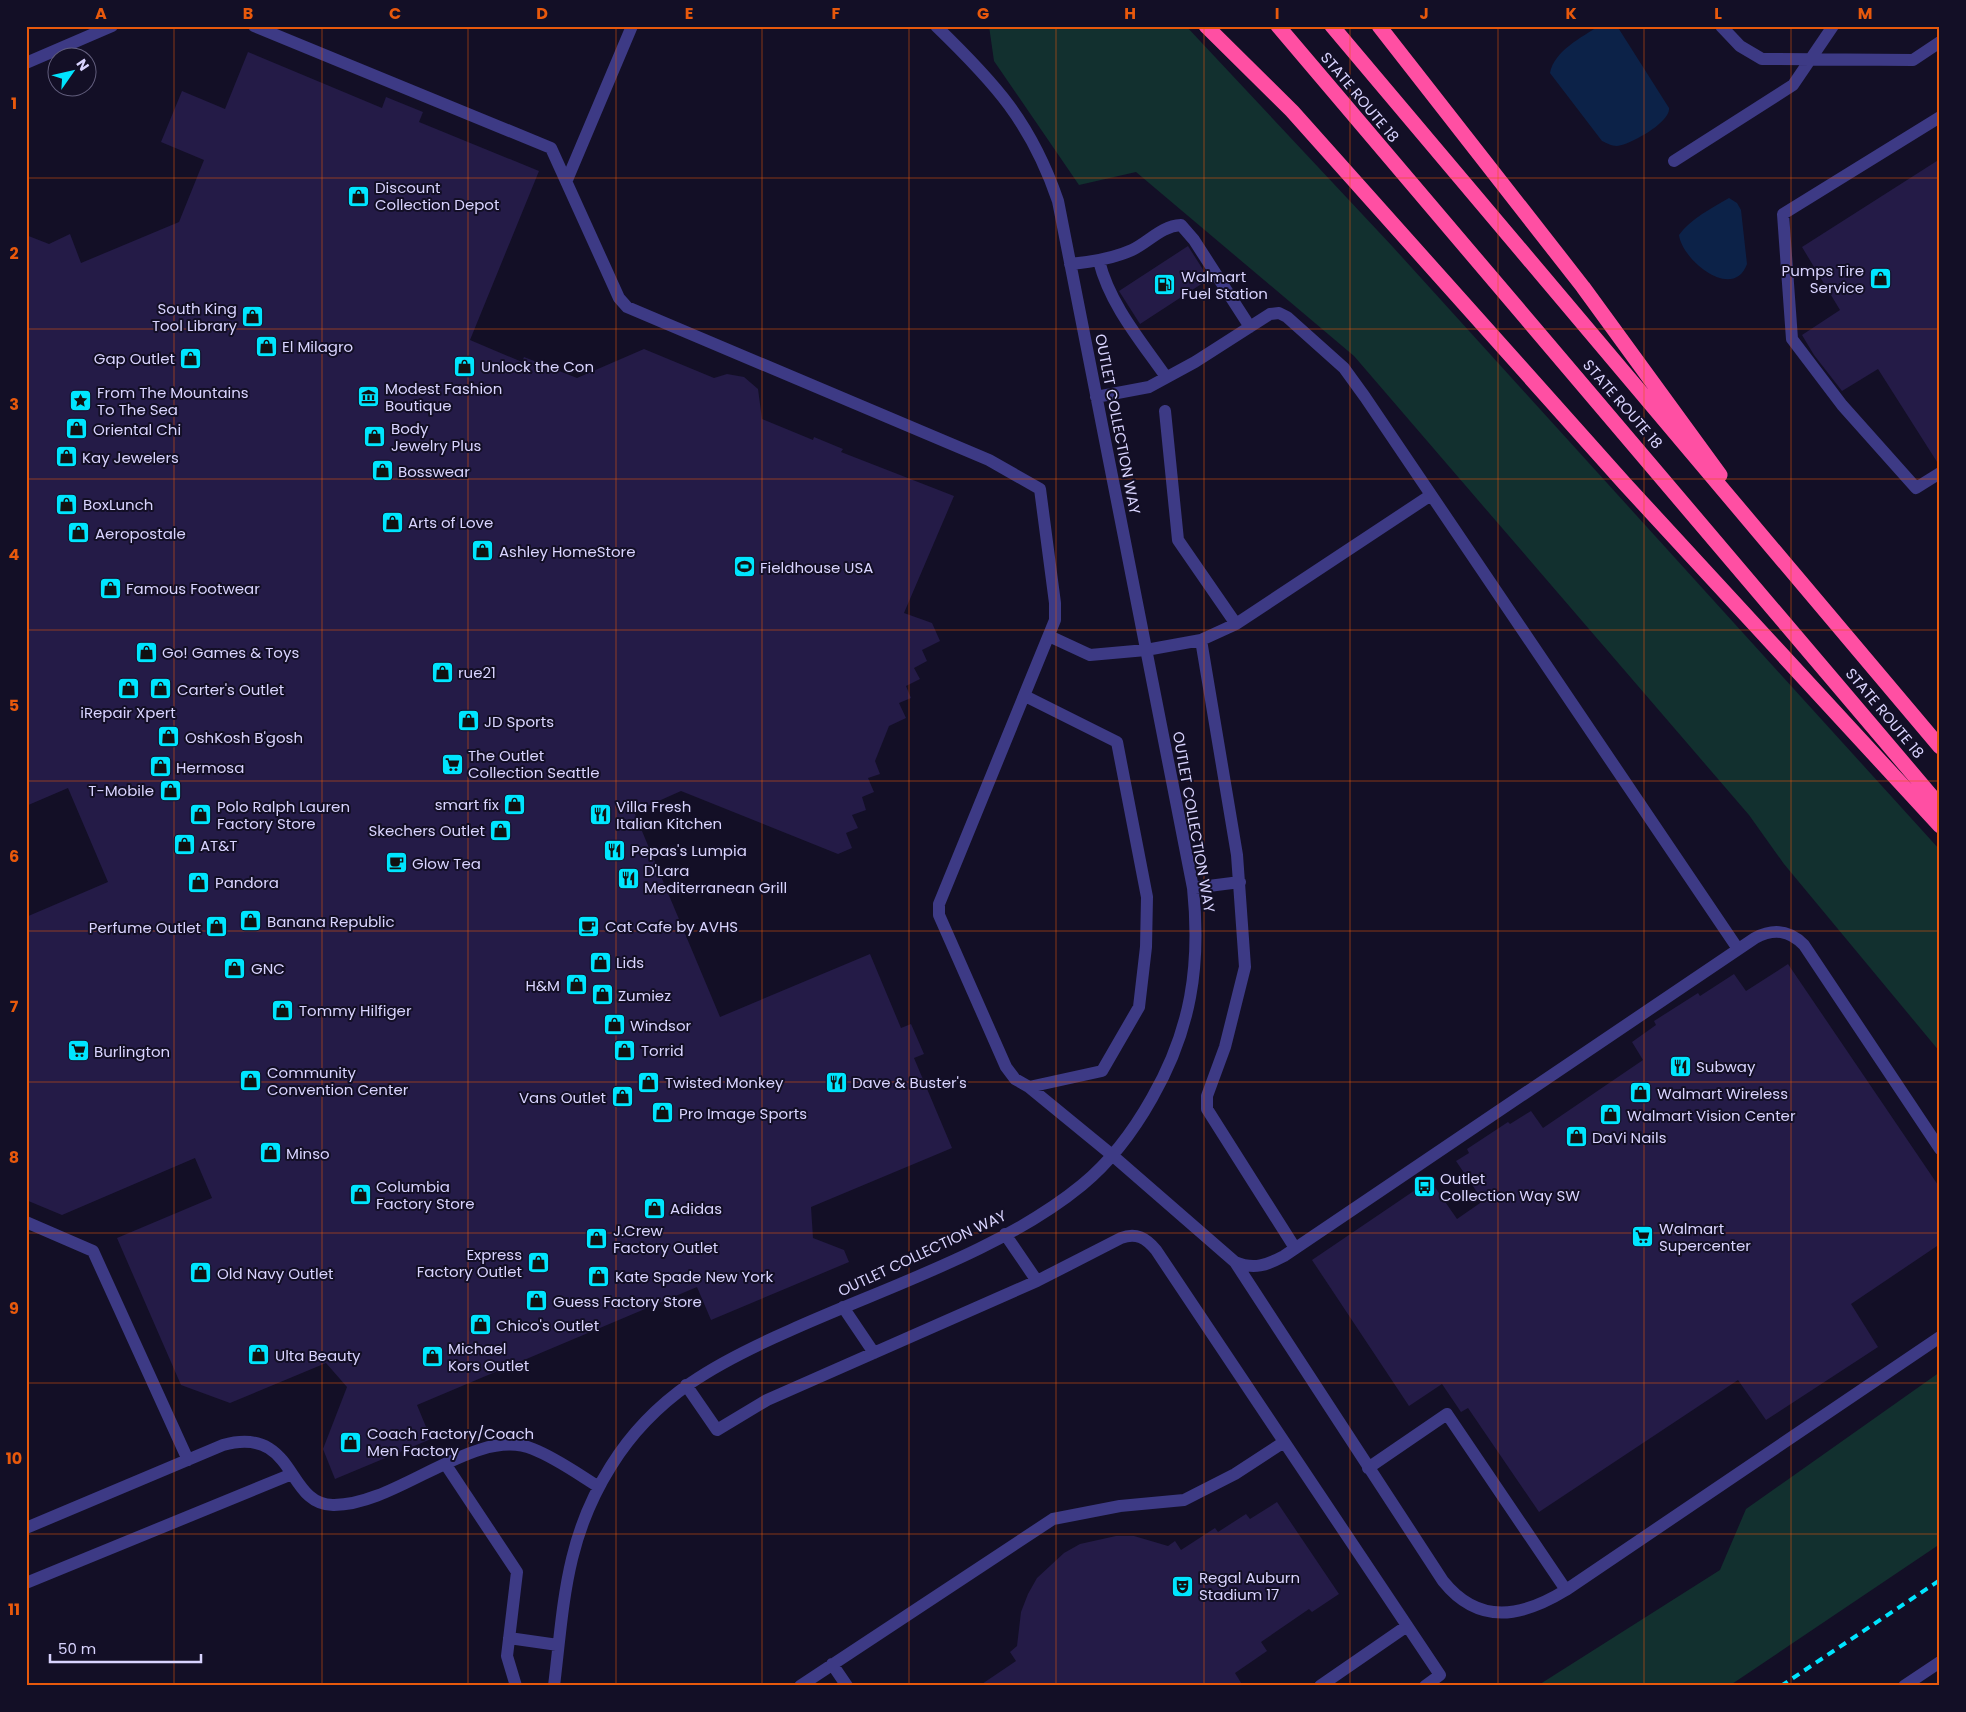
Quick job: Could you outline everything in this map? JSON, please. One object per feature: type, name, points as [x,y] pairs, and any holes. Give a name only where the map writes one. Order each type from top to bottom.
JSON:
[{"type":"highway","points":[[1206,26],[1306,126],[1625,484],[1940,826]]},
{"type":"highway","name":"STATE ROUTE 18","points":[[1278,26],[1940,806]]},
{"type":"highway","name":"STATE ROUTE 18","points":[[1332,26],[1812,598],[1940,747]]},
{"type":"highway","points":[[1379,26],[1583,287],[1812,598]]},
{"type":"street","points":[[26,63],[112,26]]},
{"type":"street","points":[[254,26],[545,144],[554,151],[624,305],[989,460],[1040,489],[1055,604],[1054,620],[938,910],[1006,1067],[1015,1079],[1029,1087],[1112,1155],[1235,1262],[1443,1581],[1462,1600],[1490,1612],[1510,1614],[1534,1607],[1566,1590],[1940,1337]]},
{"type":"street","points":[[567,180],[632,26]]},
{"type":"street","name":"OUTLET COLLECTION WAY","points":[[554,1686],[558,1645],[572,1553],[588,1508],[611,1465],[664,1403],[686,1385],[725,1360],[978,1249],[1059,1202],[1091,1177],[1112,1155],[1142,1116],[1178,1048],[1195,966],[1197,930],[1192,888],[1058,201],[1045,164],[1006,99],[978,67],[936,26]]},
{"type":"street","points":[[1721,26],[1740,46],[1762,59],[1913,60],[1940,42]]},
{"type":"street","points":[[1674,161],[1793,86],[1832,26]]},
{"type":"street","points":[[1940,117],[1784,214],[1792,339],[1842,405],[1916,488],[1940,473]]},
{"type":"street","points":[[1070,264],[1099,261],[1132,250],[1170,226],[1180,225],[1194,240],[1250,326]]},
{"type":"street","points":[[1099,261],[1103,278],[1126,320],[1166,377]]},
{"type":"street","points":[[1096,397],[1149,387],[1270,314],[1279,313],[1287,317],[1344,368],[1738,949]]},
{"type":"street","points":[[1165,410],[1178,540],[1236,624]]},
{"type":"street","points":[[1049,636],[1090,655],[1146,650],[1200,640],[1236,624],[1431,495]]},
{"type":"street","points":[[1200,640],[1240,882],[1245,967],[1225,1047],[1207,1096],[1207,1109],[1295,1248]]},
{"type":"street","points":[[1025,696],[1117,742],[1147,897],[1146,947],[1139,1007],[1102,1072],[1029,1087]]},
{"type":"street","points":[[1192,888],[1240,882]]},
{"type":"street","points":[[1235,1262],[1246,1266],[1259,1267],[1271,1263],[1738,949],[1755,938],[1773,931],[1792,935],[1800,941],[1940,1149]]},
{"type":"street","points":[[26,1222],[86,1247],[95,1255],[188,1460]]},
{"type":"street","points":[[1005,1234],[1037,1281]]},
{"type":"street","points":[[686,1385],[717,1430],[767,1400],[1037,1281],[1125,1236],[1134,1235],[1145,1239],[1156,1250],[1440,1675],[1425,1686]]},
{"type":"street","points":[[844,1307],[874,1353]]},
{"type":"street","points":[[1368,1468],[1447,1414],[1566,1590]]},
{"type":"street","points":[[26,1528],[223,1445],[251,1442],[278,1454],[303,1489],[316,1500],[329,1505],[341,1505],[365,1500],[496,1444],[517,1444],[533,1448],[599,1487]]},
{"type":"street","points":[[800,1686],[1053,1519],[1120,1506],[1184,1500],[1235,1474],[1284,1442]]},
{"type":"street","points":[[446,1465],[517,1572],[507,1656],[516,1686]]},
{"type":"street","points":[[26,1583],[292,1474]]},
{"type":"street","points":[[1320,1686],[1407,1626]]},
{"type":"street","points":[[509,1638],[558,1645]]},
{"type":"street","points":[[1904,1686],[1940,1662]]},
{"type":"street","points":[[832,1664],[847,1686]]},
{"type":"green space","points":[[989,26],[1186,26],[1392,246],[1940,850],[1940,1052],[1784,864],[1749,815],[1354,356],[1136,172],[1079,185],[994,61]]},
{"type":"green space","points":[[1940,1372],[1940,1544],[1729,1686],[1537,1686],[1720,1570],[1746,1509]]},
{"type":"water","points":[[1599,26],[1617,26],[1669,108],[1664,120],[1657,126],[1623,145],[1611,145],[1602,141],[1550,73],[1557,58],[1563,51]]},
{"type":"water","points":[[1729,198],[1737,203],[1741,210],[1747,264],[1740,275],[1731,279],[1720,278],[1698,265],[1682,245],[1679,235],[1695,219]]},
{"type":"building","name":"The Outlet Collection Seattle","points":[[248,52],[382,108],[386,97],[423,112],[419,122],[539,171],[470,340],[522,362],[524,357],[577,378],[644,349],[714,378],[727,374],[744,377],[758,389],[762,419],[813,440],[814,437],[843,449],[841,452],[954,496],[904,613],[932,623],[940,641],[922,650],[927,661],[914,668],[920,679],[906,686],[911,698],[899,703],[906,718],[889,726],[875,761],[880,774],[868,778],[874,792],[862,797],[866,810],[852,815],[858,828],[846,833],[852,848],[838,854],[681,791],[634,812],[720,1017],[870,954],[901,1028],[911,1024],[924,1054],[914,1058],[952,1148],[811,1207],[813,1238],[844,1250],[849,1262],[711,1320],[697,1287],[417,1405],[431,1439],[335,1479],[323,1449],[347,1387],[326,1363],[230,1403],[181,1385],[117,1238],[212,1198],[195,1158],[62,1215],[26,1200],[26,917],[108,882],[68,788],[26,806],[26,235],[49,244],[70,234],[81,263],[179,222],[204,160],[161,142],[182,91],[225,109]]},
{"type":"building","name":"Pumps Tire Service","points":[[1940,159],[1939,465],[1878,369],[1842,391],[1814,355],[1802,335],[1840,310],[1802,247]]},
{"type":"building","name":"Walmart Fuel Station","points":[[1188,246],[1209,279],[1140,324],[1119,291]]},
{"type":"building","name":"Walmart Supercenter","points":[[1788,964],[1940,1188],[1940,1244],[1851,1304],[1878,1347],[1766,1420],[1738,1380],[1539,1512],[1468,1408],[1461,1412],[1442,1384],[1409,1406],[1312,1260],[1430,1180],[1457,1219],[1483,1201],[1456,1161],[1469,1153],[1467,1149],[1508,1122],[1510,1124],[1531,1111],[1543,1128],[1643,1060],[1632,1042],[1656,1025],[1654,1021],[1698,993],[1700,996],[1734,974],[1746,991]]},
{"type":"building","name":"Regal Auburn Stadium 17","points":[[1277,1502],[1339,1594],[1312,1612],[1309,1609],[1261,1642],[1267,1651],[1235,1673],[1243,1686],[979,1686],[1016,1661],[1010,1652],[1017,1646],[1021,1612],[1028,1594],[1037,1578],[1064,1553],[1080,1544],[1116,1536],[1134,1536],[1168,1546],[1175,1541],[1181,1550],[1215,1528],[1218,1532],[1246,1514],[1250,1519]]},
{"type":"railway","points":[[1781,1686],[1940,1580]]},
{"type":"place","name":"Discount Collection Depot","points":[[359,196]]},
{"type":"place","name":"Pumps Tire Service","points":[[1880,279]]},
{"type":"place","name":"Walmart Fuel Station","points":[[1165,285]]},
{"type":"place","name":"South King Tool Library","points":[[253,317]]},
{"type":"place","name":"El Milagro","points":[[266,346]]},
{"type":"place","name":"Gap Outlet","points":[[191,358]]},
{"type":"place","name":"Unlock the Con","points":[[465,366]]},
{"type":"place","name":"Modest Fashion Boutique","points":[[369,397]]},
{"type":"place","name":"From The Mountains To The Sea","points":[[81,401]]},
{"type":"place","name":"Oriental Chi","points":[[77,429]]},
{"type":"place","name":"Body Jewelry Plus","points":[[375,437]]},
{"type":"place","name":"Kay Jewelers","points":[[66,457]]},
{"type":"place","name":"Bosswear","points":[[382,471]]},
{"type":"place","name":"BoxLunch","points":[[67,504]]},
{"type":"place","name":"Arts of Love","points":[[392,522]]},
{"type":"place","name":"Aeropostale","points":[[79,533]]},
{"type":"place","name":"Ashley HomeStore","points":[[483,551]]},
{"type":"place","name":"Fieldhouse USA","points":[[744,567]]},
{"type":"place","name":"Famous Footwear","points":[[110,588]]},
{"type":"place","name":"Go! Games & Toys","points":[[146,652]]},
{"type":"place","name":"rue21","points":[[442,672]]},
{"type":"place","name":"iRepair Xpert","points":[[128,689]]},
{"type":"place","name":"Carter's Outlet","points":[[161,689]]},
{"type":"place","name":"JD Sports","points":[[468,721]]},
{"type":"place","name":"OshKosh B'gosh","points":[[169,737]]},
{"type":"place","name":"The Outlet Collection Seattle","points":[[452,764]]},
{"type":"place","name":"Hermosa","points":[[160,767]]},
{"type":"place","name":"T-Mobile","points":[[170,790]]},
{"type":"place","name":"smart fix","points":[[515,804]]},
{"type":"place","name":"Polo Ralph Lauren Factory Store","points":[[201,815]]},
{"type":"place","name":"Villa Fresh Italian Kitchen","points":[[600,815]]},
{"type":"place","name":"Skechers Outlet","points":[[501,830]]},
{"type":"place","name":"AT&T","points":[[184,845]]},
{"type":"place","name":"Pepas's Lumpia","points":[[615,850]]},
{"type":"place","name":"Glow Tea","points":[[396,863]]},
{"type":"place","name":"D'Lara Mediterranean Grill","points":[[628,879]]},
{"type":"place","name":"Pandora","points":[[199,882]]},
{"type":"place","name":"Banana Republic","points":[[251,921]]},
{"type":"place","name":"Cat Cafe by AVHS","points":[[589,926]]},
{"type":"place","name":"Perfume Outlet","points":[[217,927]]},
{"type":"place","name":"Lids","points":[[600,962]]},
{"type":"place","name":"GNC","points":[[235,968]]},
{"type":"place","name":"H&M","points":[[576,985]]},
{"type":"place","name":"Zumiez","points":[[602,995]]},
{"type":"place","name":"Tommy Hilfiger","points":[[283,1010]]},
{"type":"place","name":"Windsor","points":[[614,1025]]},
{"type":"place","name":"Torrid","points":[[625,1050]]},
{"type":"place","name":"Burlington","points":[[78,1051]]},
{"type":"place","name":"Subway","points":[[1680,1066]]},
{"type":"place","name":"Community Convention Center","points":[[251,1081]]},
{"type":"place","name":"Twisted Monkey","points":[[649,1082]]},
{"type":"place","name":"Dave & Buster's","points":[[836,1082]]},
{"type":"place","name":"Walmart Wireless","points":[[1641,1093]]},
{"type":"place","name":"Vans Outlet","points":[[622,1097]]},
{"type":"place","name":"Pro Image Sports","points":[[663,1113]]},
{"type":"place","name":"Walmart Vision Center","points":[[1611,1115]]},
{"type":"place","name":"DaVi Nails","points":[[1576,1137]]},
{"type":"place","name":"Minso","points":[[270,1153]]},
{"type":"place","name":"Outlet Collection Way SW","points":[[1424,1187]]},
{"type":"place","name":"Columbia Factory Store","points":[[360,1195]]},
{"type":"place","name":"Adidas","points":[[654,1208]]},
{"type":"place","name":"Walmart Supercenter","points":[[1643,1237]]},
{"type":"place","name":"J.Crew Factory Outlet","points":[[597,1239]]},
{"type":"place","name":"Express Factory Outlet","points":[[538,1263]]},
{"type":"place","name":"Old Navy Outlet","points":[[201,1273]]},
{"type":"place","name":"Kate Spade New York","points":[[599,1276]]},
{"type":"place","name":"Guess Factory Store","points":[[537,1301]]},
{"type":"place","name":"Chico's Outlet","points":[[480,1325]]},
{"type":"place","name":"Ulta Beauty","points":[[259,1355]]},
{"type":"place","name":"Michael Kors Outlet","points":[[432,1357]]},
{"type":"place","name":"Coach Factory/Coach Men Factory","points":[[351,1442]]},
{"type":"place","name":"Regal Auburn Stadium 17","points":[[1183,1586]]}]
